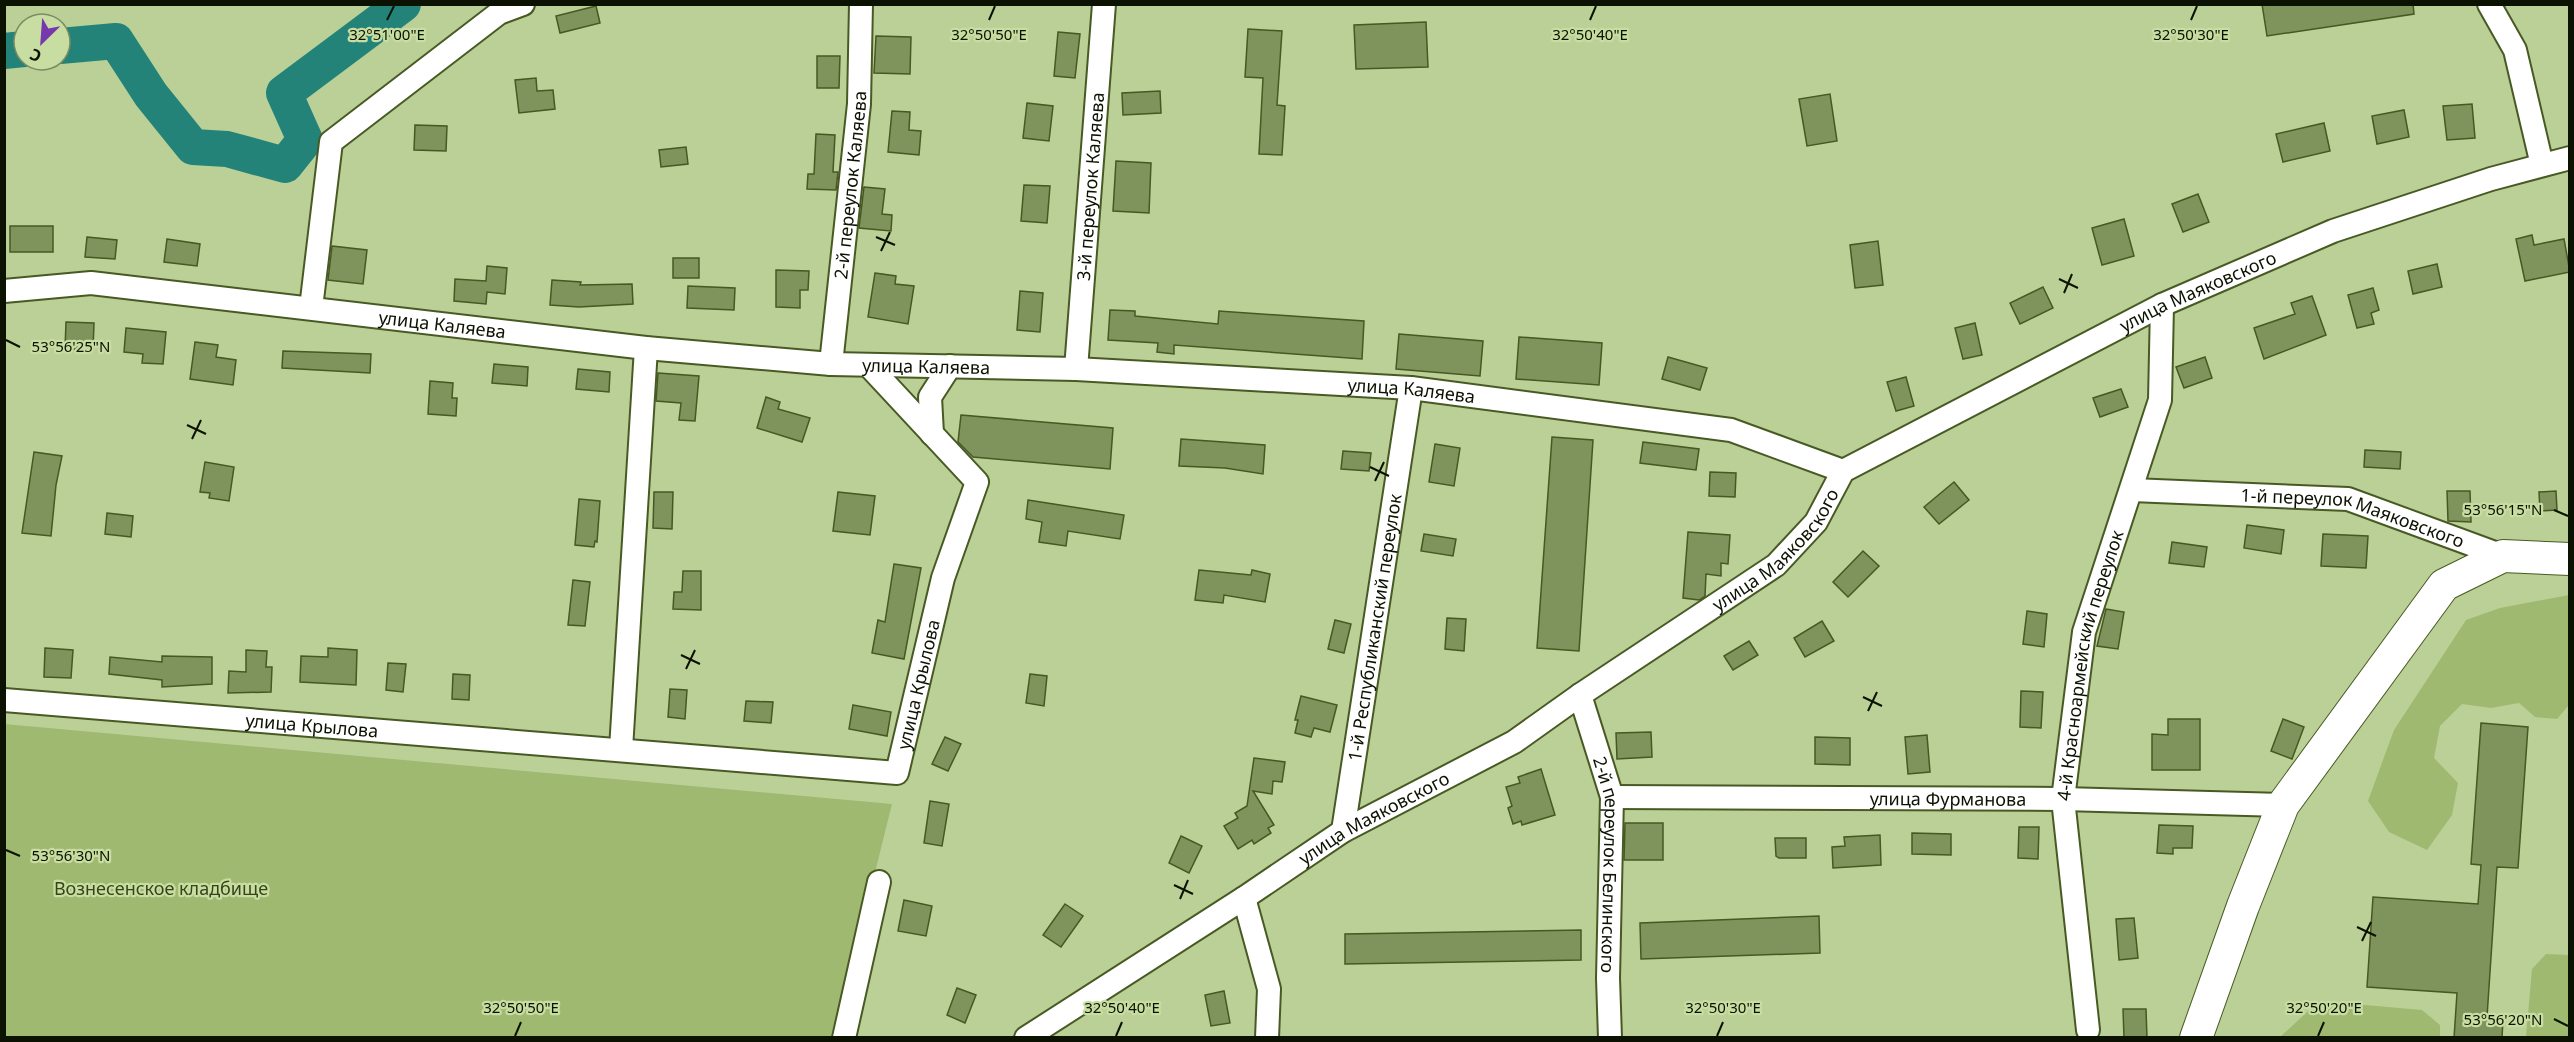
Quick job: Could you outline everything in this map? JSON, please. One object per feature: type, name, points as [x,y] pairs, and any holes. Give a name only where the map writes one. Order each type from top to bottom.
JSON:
[{"type":"street","points":[[311,308],[331,142],[499,13],[523,4]]},
{"type":"street","name":"2-й переулок Каляева","points":[[831,364],[859,104],[861,4]]},
{"type":"street","name":"3-й переулок Каляева","points":[[1076,369],[1104,4]]},
{"type":"street","points":[[2489,4],[2515,50],[2542,165]]},
{"type":"street","name":"улица Маяковского","points":[[1026,1038],[1244,898],[1343,831],[1514,742],[1776,564],[1816,522],[1843,471],[2163,306],[2333,231],[2491,179],[2570,158]]},
{"type":"street","name":"улица Каляева","points":[[4,291],[91,283],[646,348],[831,364],[1076,369],[1411,388],[1731,430],[1843,471]]},
{"type":"street","name":"4-й Красноармейский переулок","points":[[2088,1030],[2063,799],[2084,633],[2160,400],[2163,306]]},
{"type":"street","points":[[621,749],[646,348]]},
{"type":"street","name":"улица Крылова","points":[[4,700],[897,773],[943,578],[977,482],[869,366]]},
{"type":"street","points":[[932,434],[930,397],[950,366]]},
{"type":"street","name":"1-й Республиканский переулок","points":[[1343,831],[1411,388]]},
{"type":"street","name":"1-й переулок Маяковского","points":[[2132,490],[2348,499],[2503,556],[2570,559]]},
{"type":"street","points":[[2196,1038],[2243,906],[2283,805],[2444,585],[2503,556]]},
{"type":"street","name":"2-й переулок Белинского","points":[[1580,695],[1612,797],[1608,978],[1610,1038]]},
{"type":"street","name":"улица Фурманова","points":[[1612,797],[2063,799],[2283,805]]},
{"type":"street","points":[[844,1038],[879,882]]},
{"type":"street","points":[[1244,898],[1269,989],[1267,1038]]},
{"type":"green space","points":[[2569,595],[2569,705],[2557,719],[2535,717],[2519,703],[2491,708],[2462,704],[2440,726],[2434,758],[2458,783],[2452,815],[2427,850],[2389,832],[2368,801],[2394,730],[2466,620],[2500,608]]},
{"type":"green space","name":"Вознесенское кладбище","points":[[4,724],[892,804],[834,1037],[5,1037]]},
{"type":"green space","points":[[2546,954],[2569,955],[2569,1037],[2526,1037],[2532,969]]},
{"type":"green space","points":[[2319,1001],[2422,1010],[2440,1025],[2440,1037],[2280,1037]]},
{"type":"building","points":[[2262,4],[2413,4],[2414,14],[2267,36]]},
{"type":"building","points":[[596,6],[600,23],[560,33],[556,16]]},
{"type":"building","points":[[1426,22],[1428,67],[1356,69],[1354,25]]},
{"type":"building","points":[[1248,29],[1282,31],[1277,105],[1285,106],[1282,155],[1259,154],[1263,78],[1245,77]]},
{"type":"building","points":[[1058,32],[1080,34],[1075,78],[1054,76]]},
{"type":"building","points":[[876,36],[911,37],[910,74],[874,73]]},
{"type":"building","points":[[817,56],[840,56],[839,88],[817,88]]},
{"type":"building","points":[[536,78],[537,91],[553,90],[555,109],[519,113],[515,80]]},
{"type":"building","points":[[1160,91],[1161,113],[1123,115],[1122,93]]},
{"type":"building","points":[[1830,94],[1837,141],[1807,146],[1799,99]]},
{"type":"building","points":[[1027,103],[1053,106],[1049,141],[1023,138]]},
{"type":"building","points":[[2472,104],[2475,138],[2447,140],[2443,106]]},
{"type":"building","points":[[2404,110],[2409,137],[2377,144],[2372,116]]},
{"type":"building","points":[[892,111],[910,112],[909,130],[921,131],[919,155],[888,152]]},
{"type":"building","points":[[2324,123],[2330,151],[2283,162],[2276,134]]},
{"type":"building","points":[[415,125],[447,126],[446,151],[414,150]]},
{"type":"building","points":[[816,134],[835,135],[833,172],[838,172],[836,190],[807,189],[808,174],[814,174]]},
{"type":"building","points":[[686,147],[688,164],[661,167],[659,150]]},
{"type":"building","points":[[1116,161],[1151,163],[1149,213],[1113,211]]},
{"type":"building","points":[[1024,185],[1050,186],[1047,223],[1021,221]]},
{"type":"building","points":[[864,187],[885,189],[882,214],[892,215],[891,231],[859,228]]},
{"type":"building","points":[[2198,194],[2209,222],[2183,232],[2172,204]]},
{"type":"building","points":[[2124,219],[2134,256],[2102,265],[2092,228]]},
{"type":"building","points":[[10,226],[53,226],[53,252],[10,252]]},
{"type":"building","points":[[2532,235],[2534,245],[2564,239],[2570,272],[2525,281],[2516,239]]},
{"type":"building","points":[[87,237],[117,240],[115,259],[85,257]]},
{"type":"building","points":[[167,239],[200,244],[197,266],[164,262]]},
{"type":"building","points":[[1878,241],[1883,285],[1855,288],[1850,245]]},
{"type":"building","points":[[332,246],[367,250],[363,284],[328,280]]},
{"type":"building","points":[[673,258],[699,258],[699,278],[673,278]]},
{"type":"building","points":[[2437,264],[2442,287],[2413,294],[2408,271]]},
{"type":"building","points":[[487,266],[507,268],[505,294],[487,292],[486,304],[454,301],[455,279],[486,281]]},
{"type":"building","points":[[776,270],[809,271],[808,290],[800,290],[800,308],[776,307]]},
{"type":"building","points":[[875,273],[896,276],[895,284],[914,286],[908,324],[868,317]]},
{"type":"building","points":[[552,280],[581,282],[580,285],[632,284],[633,304],[579,307],[550,305]]},
{"type":"building","points":[[688,286],[735,288],[734,310],[687,308]]},
{"type":"building","points":[[2043,287],[2053,308],[2020,324],[2010,303]]},
{"type":"building","points":[[2373,288],[2379,310],[2371,313],[2374,324],[2357,328],[2348,295]]},
{"type":"building","points":[[1020,291],[1043,293],[1040,332],[1017,330]]},
{"type":"building","points":[[2312,296],[2326,335],[2264,359],[2254,328],[2295,314],[2291,303]]},
{"type":"building","points":[[1110,310],[1135,311],[1135,316],[1218,324],[1219,311],[1364,321],[1362,359],[1174,345],[1174,354],[1157,352],[1158,343],[1108,340]]},
{"type":"building","points":[[66,322],[94,323],[93,350],[65,349]]},
{"type":"building","points":[[1975,323],[1982,355],[1963,359],[1955,328]]},
{"type":"building","points":[[126,328],[166,332],[163,364],[142,363],[143,354],[124,352]]},
{"type":"building","points":[[1399,334],[1483,341],[1480,376],[1396,369]]},
{"type":"building","points":[[1519,337],[1602,343],[1599,385],[1516,379]]},
{"type":"building","points":[[195,342],[218,345],[216,357],[236,360],[233,385],[190,379]]},
{"type":"building","points":[[283,351],[371,354],[370,373],[282,368]]},
{"type":"building","points":[[1668,357],[1707,368],[1700,390],[1662,379]]},
{"type":"building","points":[[2205,357],[2212,378],[2184,388],[2176,367]]},
{"type":"building","points":[[494,364],[528,367],[527,386],[492,383]]},
{"type":"building","points":[[578,369],[610,372],[609,392],[576,389]]},
{"type":"building","points":[[658,373],[699,376],[695,421],[679,420],[681,403],[656,401]]},
{"type":"building","points":[[1906,377],[1914,406],[1896,411],[1887,382]]},
{"type":"building","points":[[430,381],[453,383],[452,398],[457,398],[456,416],[428,414]]},
{"type":"building","points":[[2121,389],[2128,407],[2100,417],[2093,398]]},
{"type":"building","points":[[766,397],[780,402],[778,409],[810,418],[802,442],[757,428]]},
{"type":"building","points":[[961,415],[1113,428],[1110,469],[973,457],[958,442]]},
{"type":"building","points":[[1552,437],[1593,440],[1579,651],[1537,648]]},
{"type":"building","points":[[1181,439],[1265,445],[1263,474],[1225,468],[1179,466]]},
{"type":"building","points":[[1643,442],[1699,449],[1696,470],[1640,463]]},
{"type":"building","points":[[1435,444],[1460,448],[1454,486],[1429,482]]},
{"type":"building","points":[[2365,450],[2401,452],[2400,469],[2364,467]]},
{"type":"building","points":[[1343,451],[1371,453],[1369,471],[1341,469]]},
{"type":"building","points":[[34,452],[62,456],[56,485],[51,536],[22,533]]},
{"type":"building","points":[[205,462],[234,467],[229,501],[209,498],[210,493],[200,492]]},
{"type":"building","points":[[1710,472],[1736,473],[1735,497],[1709,496]]},
{"type":"building","points":[[1954,482],[1969,500],[1939,524],[1924,507]]},
{"type":"building","points":[[2447,491],[2470,491],[2471,522],[2448,521]]},
{"type":"building","points":[[2556,491],[2557,510],[2540,511],[2539,492]]},
{"type":"building","points":[[654,492],[673,492],[672,529],[653,528]]},
{"type":"building","points":[[838,492],[875,496],[870,535],[833,531]]},
{"type":"building","points":[[579,499],[600,501],[597,542],[595,541],[594,547],[575,545]]},
{"type":"building","points":[[1028,500],[1124,515],[1120,539],[1068,531],[1066,546],[1039,542],[1042,522],[1026,519]]},
{"type":"building","points":[[107,513],[133,516],[131,537],[105,534]]},
{"type":"building","points":[[2247,525],[2284,530],[2281,554],[2244,548]]},
{"type":"building","points":[[1688,532],[1730,535],[1728,564],[1721,563],[1721,576],[1706,574],[1705,596],[1699,600],[1683,598]]},
{"type":"building","points":[[1424,534],[1456,539],[1453,556],[1421,551]]},
{"type":"building","points":[[2323,534],[2368,536],[2366,568],[2321,566]]},
{"type":"building","points":[[2172,542],[2207,547],[2204,567],[2169,563]]},
{"type":"building","points":[[1863,551],[1879,566],[1848,597],[1833,582]]},
{"type":"building","points":[[894,564],[921,568],[904,659],[872,653],[878,620],[885,622]]},
{"type":"building","points":[[1199,570],[1251,575],[1252,570],[1270,574],[1265,602],[1224,595],[1223,603],[1195,600]]},
{"type":"building","points":[[683,571],[701,571],[701,610],[673,609],[674,592],[682,592]]},
{"type":"building","points":[[573,580],[590,582],[585,626],[568,625]]},
{"type":"building","points":[[2106,609],[2124,612],[2118,649],[2097,646]]},
{"type":"building","points":[[2027,611],[2047,614],[2044,647],[2023,644]]},
{"type":"building","points":[[1447,618],[1466,619],[1464,651],[1445,649]]},
{"type":"building","points":[[1335,620],[1351,624],[1344,653],[1328,649]]},
{"type":"building","points":[[1822,621],[1834,641],[1805,657],[1794,638]]},
{"type":"building","points":[[1749,641],[1758,655],[1733,670],[1724,656]]},
{"type":"building","points":[[45,648],[73,650],[71,678],[44,677]]},
{"type":"building","points":[[328,648],[357,650],[356,685],[300,682],[301,656],[328,657]]},
{"type":"building","points":[[246,650],[267,651],[266,667],[272,667],[271,692],[228,693],[229,671],[246,672]]},
{"type":"building","points":[[162,656],[212,657],[212,684],[162,687],[162,680],[109,674],[110,657],[162,662]]},
{"type":"building","points":[[388,663],[406,664],[403,692],[386,690]]},
{"type":"building","points":[[453,674],[470,675],[469,700],[452,699]]},
{"type":"building","points":[[1030,674],[1047,676],[1044,706],[1026,703]]},
{"type":"building","points":[[670,689],[687,690],[685,719],[668,717]]},
{"type":"building","points":[[2021,691],[2043,692],[2041,728],[2020,727]]},
{"type":"building","points":[[1301,696],[1337,705],[1330,732],[1314,728],[1311,737],[1295,733],[1298,720],[1295,720]]},
{"type":"building","points":[[746,701],[773,702],[771,723],[744,721]]},
{"type":"building","points":[[853,705],[891,712],[887,736],[849,729]]},
{"type":"building","points":[[2168,719],[2200,719],[2200,770],[2152,770],[2152,734],[2168,735]]},
{"type":"building","points":[[2283,719],[2304,727],[2292,759],[2271,751]]},
{"type":"building","points":[[2481,723],[2528,727],[2518,868],[2497,867],[2487,1017],[2503,1019],[2502,1038],[2454,1038],[2457,993],[2367,987],[2373,897],[2478,904],[2481,865],[2471,864]]},
{"type":"building","points":[[1651,732],[1652,757],[1617,759],[1616,733]]},
{"type":"building","points":[[1927,735],[1930,772],[1908,774],[1905,737]]},
{"type":"building","points":[[945,737],[961,744],[948,771],[932,764]]},
{"type":"building","points":[[1815,737],[1850,738],[1850,765],[1815,764]]},
{"type":"building","points":[[1254,758],[1285,762],[1282,782],[1273,781],[1272,794],[1253,791],[1274,825],[1268,828],[1271,833],[1254,844],[1252,840],[1238,849],[1224,826],[1238,818],[1235,813],[1247,806]]},
{"type":"building","points":[[1541,769],[1555,815],[1522,825],[1521,821],[1513,824],[1508,808],[1512,806],[1506,787],[1520,783],[1518,777]]},
{"type":"building","points":[[930,801],[949,804],[942,846],[924,843]]},
{"type":"building","points":[[1625,823],[1663,823],[1663,860],[1624,860]]},
{"type":"building","points":[[2159,825],[2193,826],[2192,848],[2173,848],[2173,854],[2157,853]]},
{"type":"building","points":[[2019,827],[2039,827],[2038,859],[2018,858]]},
{"type":"building","points":[[1912,833],[1951,834],[1951,855],[1912,854]]},
{"type":"building","points":[[1880,835],[1881,865],[1833,868],[1832,847],[1845,846],[1844,837]]},
{"type":"building","points":[[1181,836],[1202,846],[1189,873],[1169,863]]},
{"type":"building","points":[[1775,838],[1806,838],[1806,858],[1779,858],[1776,856]]},
{"type":"building","points":[[904,900],[932,906],[926,936],[898,931]]},
{"type":"building","points":[[1065,904],[1083,916],[1061,947],[1043,935]]},
{"type":"building","points":[[1819,916],[1820,953],[1641,959],[1640,923]]},
{"type":"building","points":[[2134,918],[2138,958],[2119,960],[2116,919]]},
{"type":"building","points":[[1581,930],[1581,960],[1345,964],[1345,934]]},
{"type":"building","points":[[957,988],[976,995],[965,1023],[947,1015]]},
{"type":"building","points":[[1224,991],[1230,1023],[1211,1026],[1205,995]]},
{"type":"building","points":[[2123,1009],[2146,1009],[2147,1038],[2124,1038]]},
{"type":"waterway","points":[[72,45],[116,41],[151,95],[193,147],[227,149],[285,165],[305,140],[284,93],[403,4]]},
{"type":"waterway","points":[[4,51],[12,50]]}]
